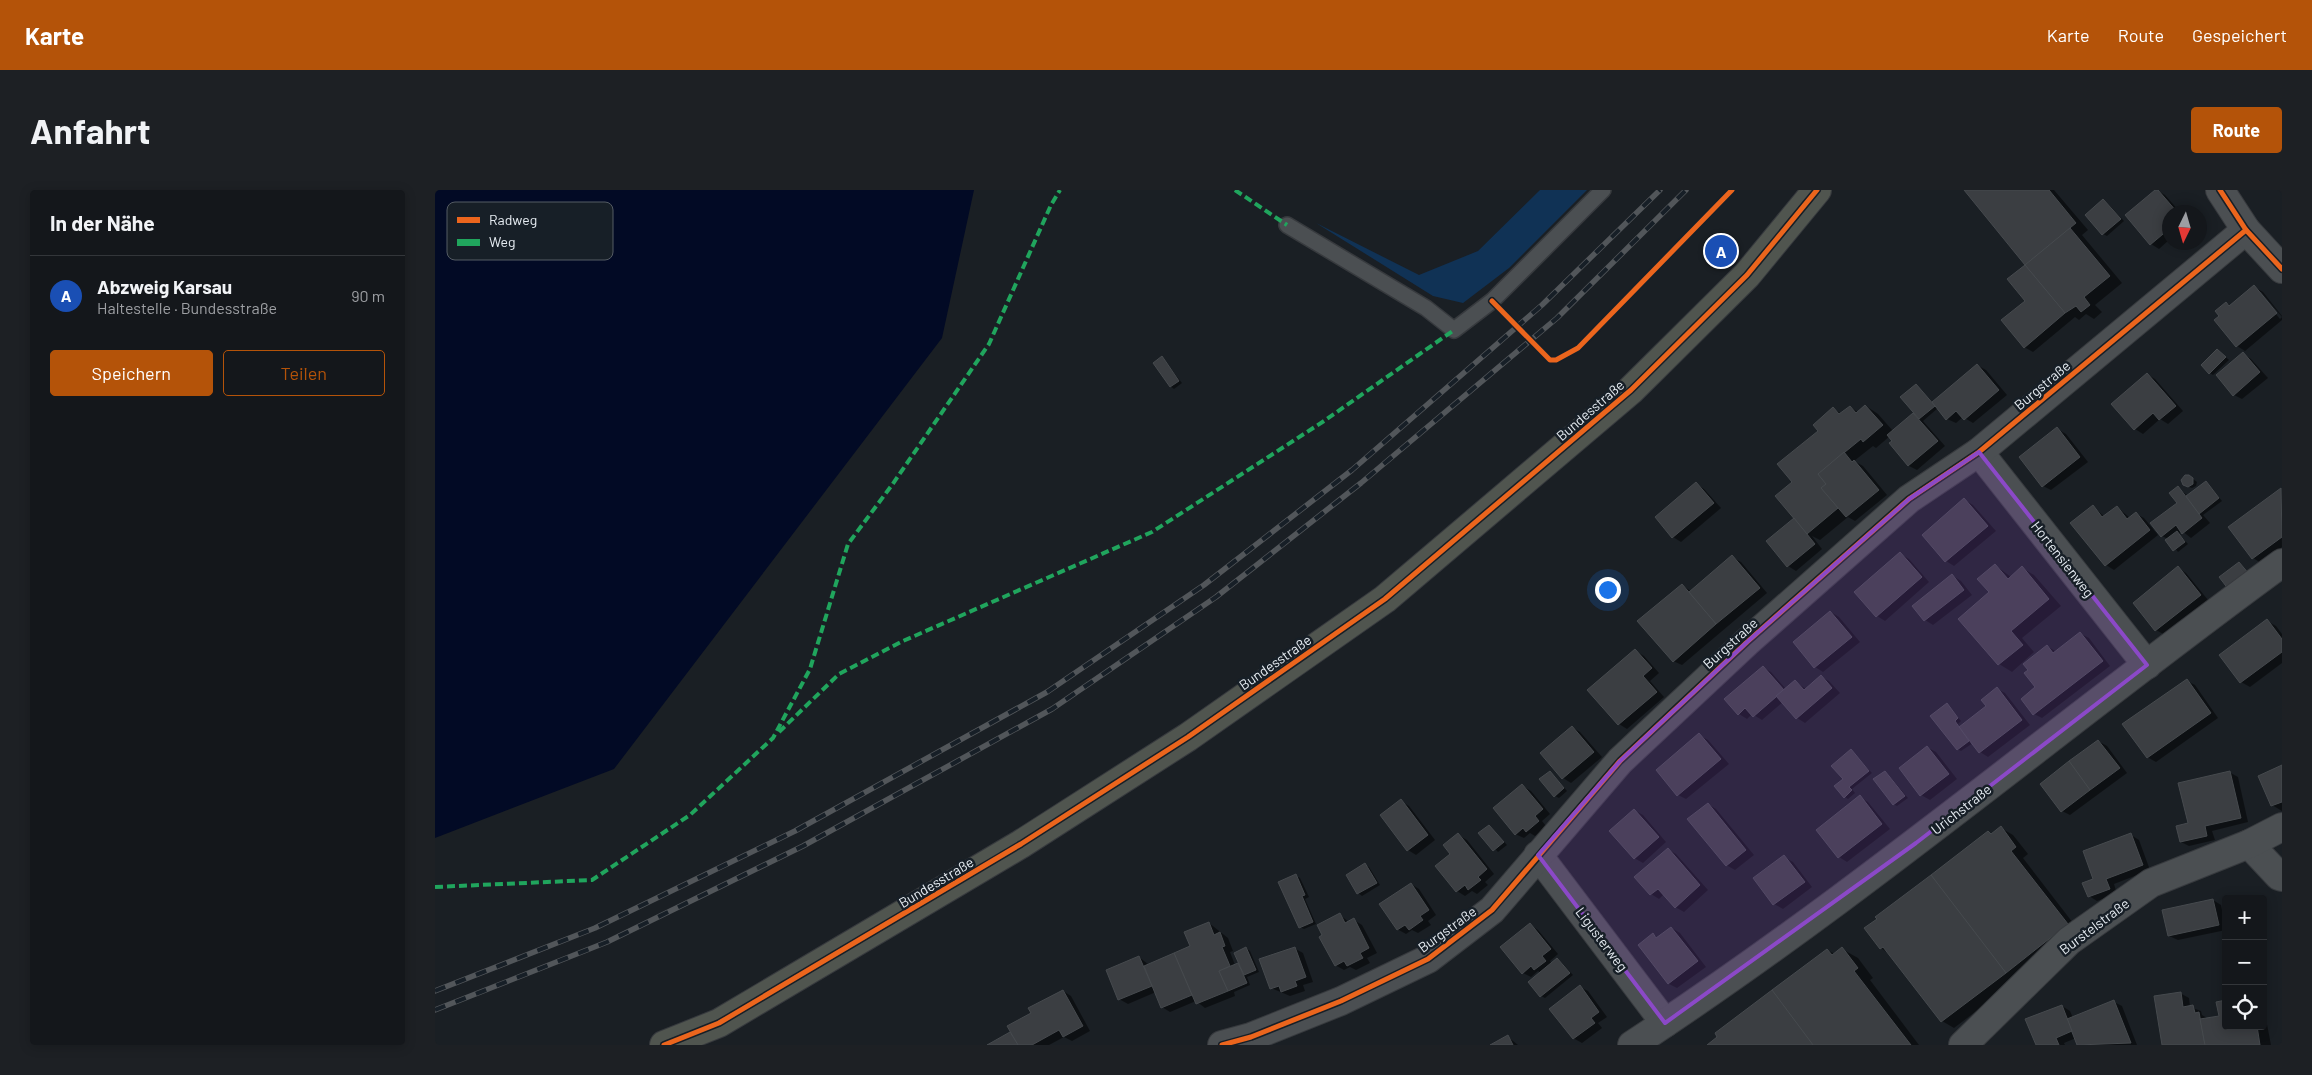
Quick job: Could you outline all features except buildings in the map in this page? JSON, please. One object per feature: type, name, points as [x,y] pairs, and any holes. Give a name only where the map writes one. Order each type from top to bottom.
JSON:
[{"type":"main road","name":"Bundesstraße","points":[[664,1045],[719,1023],[1021,844],[1189,737],[1385,599],[1631,390],[1747,275],[1817,190]]},
{"type":"street","points":[[2220,190],[2246,230],[2282,269]]},
{"type":"street","name":"Burgstraße","points":[[1222,1045],[1251,1037],[1341,1001],[1428,959],[1492,910],[1538,855],[1570,822],[1620,761],[1747,642],[1909,499],[1979,452],[2246,230]]},
{"type":"street","name":"Hortensienweg","points":[[1979,452],[2147,665]]},
{"type":"street","name":"Urichstraße","points":[[1632,1045],[1916,843],[2201,622],[2282,563]]},
{"type":"street","name":"Burstelstraße","points":[[1963,1045],[2069,941],[2151,883],[2249,844],[2282,827]]},
{"type":"street","points":[[2249,844],[2279,876],[2282,876]]},
{"type":"street","name":"Ligusterweg","points":[[1538,855],[1665,1023]]},
{"type":"lane","points":[[1287,225],[1426,308],[1454,330],[1492,301],[1603,190]]},
{"type":"highlighted area","points":[[1979,452],[2147,665],[1916,843],[1665,1023],[1538,855],[1620,761],[1747,642],[1909,499]]},
{"type":"shaded area","points":[[435,190],[974,190],[942,338],[614,769],[435,838]]},
{"type":"shaded area","points":[[1540,190],[1587,190],[1509,268],[1463,303],[1433,296],[1316,223],[1419,275],[1478,251]]},
{"type":"railway","points":[[435,991],[595,928],[795,831],[1047,692],[1204,585],[1352,470],[1542,305],[1660,190]]},
{"type":"railway","points":[[435,1010],[607,942],[803,846],[1052,709],[1216,597],[1361,483],[1557,318],[1686,190]]},
{"type":"marked path","points":[[435,887],[592,880],[690,815],[773,738],[810,669],[848,544],[892,485],[989,344],[1051,205],[1060,190]]},
{"type":"marked path","points":[[1235,190],[1287,225]]},
{"type":"marked path","points":[[779,732],[839,674],[903,641],[1152,532],[1324,421],[1454,330]]},
{"type":"cycle path","points":[[1492,301],[1550,360],[1556,360],[1578,348],[1732,190]]},
{"type":"cycle path","points":[[664,1045],[719,1023],[1021,844],[1188,737],[1385,599],[1631,390],[1747,275],[1817,190]]},
{"type":"cycle path","points":[[2220,190],[2246,230],[2282,269]]},
{"type":"cycle path","points":[[1222,1045],[1251,1037],[1341,1001],[1428,959],[1492,910],[1620,761],[1747,642],[1909,499],[1979,452],[2246,230]]},
{"type":"place","name":"Abzweig Karsau","points":[[1721,251]]}]
